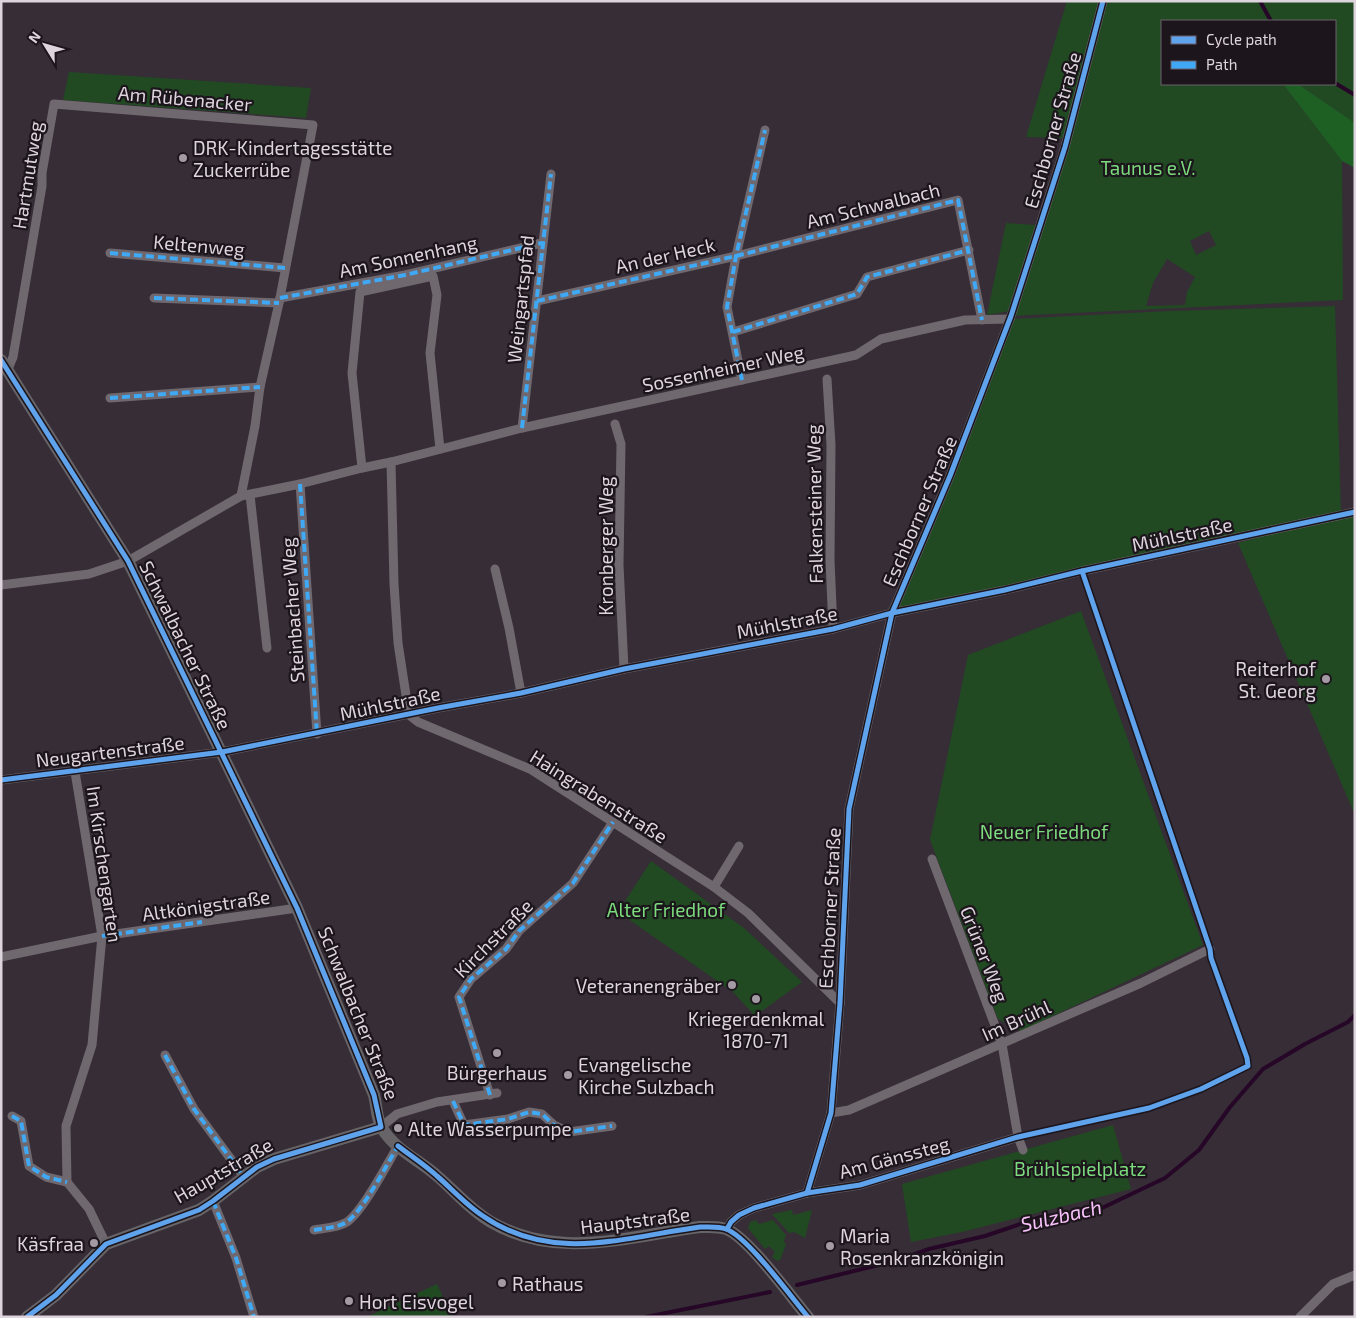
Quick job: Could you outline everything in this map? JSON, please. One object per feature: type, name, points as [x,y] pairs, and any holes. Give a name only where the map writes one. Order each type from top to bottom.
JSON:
[{"type":"street","name":"Eschborner Straße","points":[[807,1193],[831,1113],[840,1003],[849,809],[892,613],[950,476],[1010,319],[1065,147],[1103,1]]},
{"type":"street","name":"Am Rübenacker","points":[[54,104],[313,125],[285,268]]},
{"type":"street","name":"Hartmutweg","points":[[4,364],[13,356],[54,104]]},
{"type":"street","points":[[736,256],[765,130]]},
{"type":"street","name":"Weingartspfad","points":[[522,428],[551,174]]},
{"type":"street","name":"Am Schwalbach","points":[[736,256],[958,200],[982,320]]},
{"type":"street","name":"Am Sonnenhang","points":[[280,301],[405,276],[542,243]]},
{"type":"street","points":[[733,332],[857,294],[868,277],[969,250]]},
{"type":"street","name":"Keltenweg","points":[[110,253],[285,268]]},
{"type":"street","name":"An der Heck","points":[[537,301],[736,256],[727,307],[742,380]]},
{"type":"street","points":[[268,648],[245,495],[260,387],[280,301],[285,268]]},
{"type":"street","points":[[362,468],[352,373],[360,292],[433,276],[437,295],[430,353],[440,449]]},
{"type":"street","points":[[154,298],[280,301]]},
{"type":"street","name":"Sossenheimer Weg","points":[[1,586],[89,574],[128,561],[245,495],[392,462],[522,428],[856,355],[881,339],[964,320],[1010,319]]},
{"type":"street","name":"Schwalbacher Straße","points":[[4,364],[128,561],[297,908],[374,1095],[381,1127]]},
{"type":"street","name":"Falkensteiner Weg","points":[[827,379],[831,445],[830,560],[833,629]]},
{"type":"street","points":[[110,398],[260,387]]},
{"type":"street","name":"Kronberger Weg","points":[[615,424],[622,444],[619,565],[624,669]]},
{"type":"street","points":[[392,462],[394,584],[398,643],[409,714]]},
{"type":"street","name":"Steinbacher Weg","points":[[300,484],[316,734]]},
{"type":"street","name":"Mühlstraße","points":[[222,752],[521,693],[624,669],[833,629],[892,613],[1005,590],[1082,571],[1355,512]]},
{"type":"street","points":[[495,569],[509,628],[521,693]]},
{"type":"street","name":"Haingrabenstraße","points":[[409,714],[418,722],[530,769],[714,887],[748,912],[840,1003]]},
{"type":"street","name":"Neugartenstraße","points":[[1,780],[222,752]]},
{"type":"street","name":"Im Kirschengarten","points":[[66,1182],[66,1126],[92,1045],[102,936],[75,772]]},
{"type":"street","name":"Kirchstraße","points":[[453,1101],[494,1094],[459,997],[471,979],[494,962],[519,931],[574,883],[613,822]]},
{"type":"street","points":[[714,887],[739,846]]},
{"type":"street","name":"Grüner Weg","points":[[932,859],[1002,1044],[1018,1137],[1023,1150]]},
{"type":"street","name":"Altkönigstraße","points":[[1,957],[102,936],[297,908]]},
{"type":"street","name":"Im Brühl","points":[[831,1113],[849,1110],[1141,984],[1210,949]]},
{"type":"street","points":[[165,1056],[194,1109],[244,1177]]},
{"type":"street","points":[[381,1127],[397,1114],[437,1102],[453,1101],[464,1126],[508,1119],[529,1112],[542,1114],[554,1125],[569,1132],[612,1126]]},
{"type":"street","points":[[12,1116],[21,1121],[29,1166],[46,1177],[66,1182],[89,1209],[106,1244]]},
{"type":"street","name":"Hauptstraße","points":[[27,1317],[56,1295],[106,1244],[186,1215],[213,1201],[256,1168],[286,1154],[381,1127],[398,1146],[436,1175],[482,1216],[511,1231],[534,1239],[550,1242],[592,1244],[616,1242],[700,1227],[727,1229]]},
{"type":"street","name":"Am Gänssteg","points":[[727,1229],[731,1222],[739,1215],[754,1208],[807,1193],[860,1185],[1018,1137]]},
{"type":"street","points":[[314,1230],[344,1224],[352,1218],[362,1206],[398,1146]]},
{"type":"street","points":[[213,1201],[236,1258],[254,1317]]},
{"type":"street","points":[[727,1229],[740,1237],[808,1317]]},
{"type":"street","points":[[1300,1317],[1333,1284],[1355,1276]]},
{"type":"green space","name":"Taunus e.V.","points":[[1067,1],[1355,1],[1355,123],[1299,85],[1336,85],[1336,20],[1161,20],[1161,85],[1284,85],[1342,161],[1343,300],[1011,316],[1067,138],[1026,137]],"holes":[[[1209,231],[1216,245],[1196,255],[1190,241]],[[1167,259],[1195,277],[1187,292],[1185,305],[1146,306],[1153,283]]]},
{"type":"green space","points":[[69,72],[311,88],[306,118],[63,100]]},
{"type":"green space","points":[[1284,85],[1299,85],[1355,123],[1355,168],[1342,161]]},
{"type":"green space","points":[[1006,223],[1037,225],[1010,311],[987,315]]},
{"type":"green space","points":[[1335,306],[1341,515],[1355,512],[1355,815],[1238,543],[1309,523],[892,613],[1010,319],[1169,311]]},
{"type":"green space","name":"Neuer Friedhof","points":[[1081,611],[1203,945],[1021,1031],[998,1019],[930,840],[968,655]]},
{"type":"green space","name":"Alter Friedhof","points":[[651,861],[744,928],[802,982],[755,1016],[733,992],[618,912]]},
{"type":"green space","name":"Brühlspielplatz","points":[[1113,1125],[1131,1189],[962,1232],[911,1242],[902,1184]]},
{"type":"green space","points":[[792,1210],[793,1215],[812,1210],[805,1238],[794,1232],[789,1233],[772,1214]]},
{"type":"green space","points":[[756,1220],[759,1224],[773,1220],[786,1235],[784,1241],[786,1245],[780,1260],[777,1261],[772,1257],[775,1252],[769,1246],[765,1249],[748,1228],[750,1222]]},
{"type":"green space","points":[[437,1284],[452,1317],[367,1317],[373,1314]]},
{"type":"waterway","points":[[1260,1],[1270,20]]},
{"type":"waterway","points":[[1336,84],[1355,95]]},
{"type":"waterway","name":"Sulzbach","points":[[797,1285],[899,1260],[929,1249],[985,1236],[1041,1217],[1102,1208],[1165,1178],[1199,1150],[1230,1107],[1263,1069],[1305,1044],[1348,1022],[1355,1015]]},
{"type":"waterway","name":"Sulzbach","points":[[646,1317],[770,1292]]},
{"type":"marked path","points":[[742,380],[727,307],[736,256],[765,130]]},
{"type":"marked path","points":[[522,428],[551,174]]},
{"type":"marked path","points":[[537,301],[736,256],[958,200],[982,320]]},
{"type":"marked path","points":[[280,298],[405,275],[542,243]]},
{"type":"marked path","points":[[733,332],[857,294],[867,277],[969,250]]},
{"type":"marked path","points":[[110,253],[285,268]]},
{"type":"marked path","points":[[154,298],[279,303]]},
{"type":"marked path","points":[[110,398],[260,387]]},
{"type":"marked path","points":[[300,484],[317,734]]},
{"type":"marked path","points":[[490,1095],[459,997],[471,979],[506,949],[519,931],[573,883],[613,822]]},
{"type":"marked path","points":[[102,936],[202,922]]},
{"type":"marked path","points":[[165,1055],[194,1109],[244,1177]]},
{"type":"marked path","points":[[453,1101],[464,1125],[508,1119],[529,1112],[542,1114],[554,1125],[569,1132],[612,1126]]},
{"type":"marked path","points":[[12,1116],[21,1121],[29,1166],[46,1177],[67,1182]]},
{"type":"marked path","points":[[314,1230],[338,1226],[351,1218],[366,1200],[398,1146]]},
{"type":"marked path","points":[[213,1201],[236,1258],[254,1317]]},
{"type":"cycle path","points":[[807,1193],[831,1113],[840,1003],[849,809],[892,613],[950,476],[1011,316],[1065,147],[1103,1]]},
{"type":"cycle path","points":[[1,360],[128,561],[297,908],[374,1095],[381,1127],[274,1159],[257,1167],[199,1210],[106,1244],[56,1295],[27,1317]]},
{"type":"cycle path","points":[[1,780],[222,752],[521,693],[624,669],[833,629],[892,613],[1005,590],[1082,571],[1355,512]]},
{"type":"cycle path","points":[[727,1229],[731,1222],[739,1215],[754,1208],[807,1193],[860,1185],[1018,1137],[1149,1108],[1201,1089],[1248,1066],[1247,1058],[1211,958],[1210,949],[1082,571]]},
{"type":"cycle path","points":[[398,1146],[432,1172],[477,1212],[509,1231],[535,1239],[562,1243],[589,1243],[617,1241],[700,1227],[726,1229],[746,1243],[808,1317]]},
{"type":"place","name":"DRK-Kindertagesstätte Zuckerrübe","points":[[183,158]]},
{"type":"place","name":"Reiterhof St. Georg","points":[[1326,679]]},
{"type":"place","name":"Veteranengräber","points":[[732,985]]},
{"type":"place","name":"Kriegerdenkmal 1870-71","points":[[756,999]]},
{"type":"place","name":"Bürgerhaus","points":[[497,1053]]},
{"type":"place","name":"Evangelische Kirche Sulzbach","points":[[568,1075]]},
{"type":"place","name":"Alte Wasserpumpe","points":[[398,1128]]},
{"type":"place","name":"Käsfraa","points":[[94,1243]]},
{"type":"place","name":"Maria Rosenkranzkönigin","points":[[830,1246]]},
{"type":"place","name":"Rathaus","points":[[502,1283]]},
{"type":"place","name":"Hort Eisvogel","points":[[349,1301]]}]
